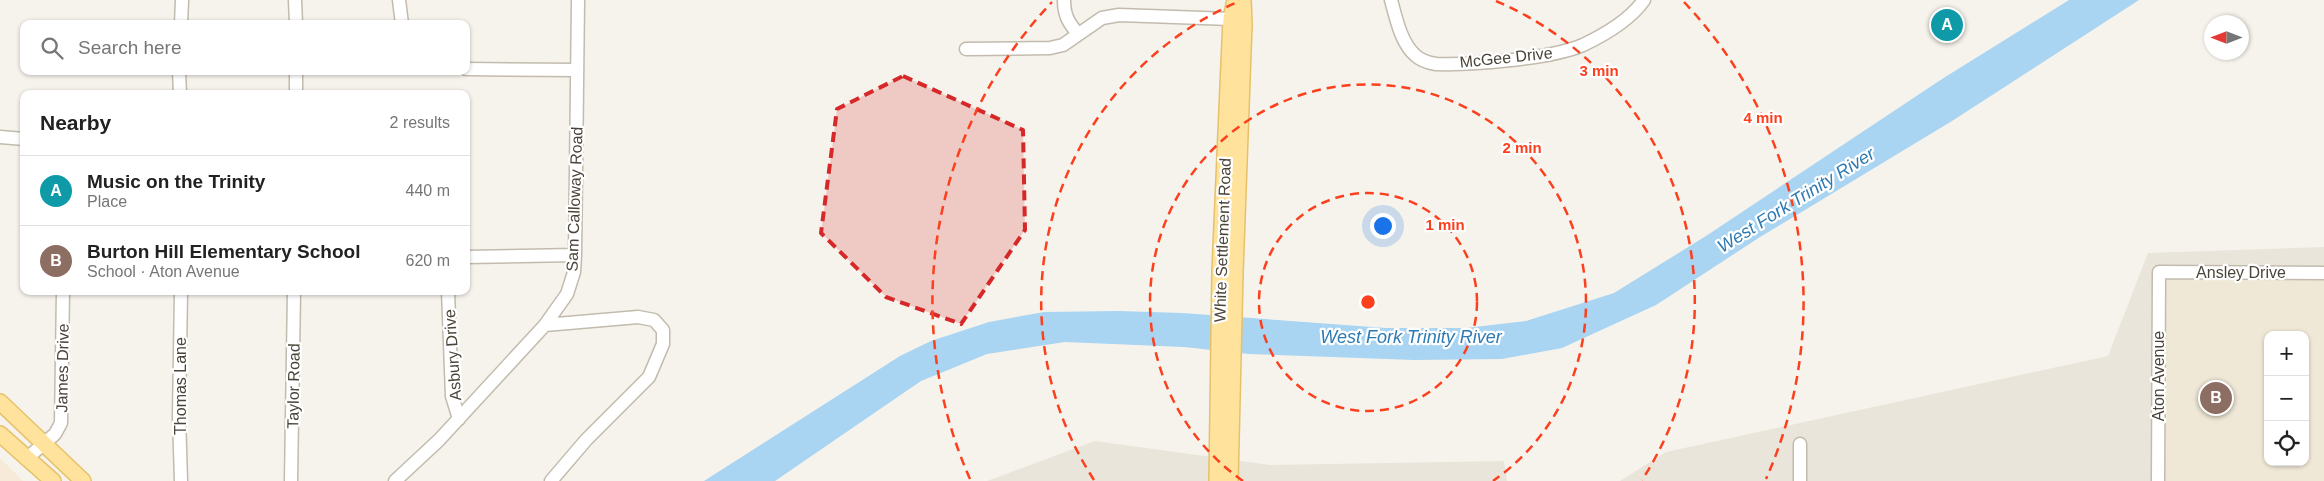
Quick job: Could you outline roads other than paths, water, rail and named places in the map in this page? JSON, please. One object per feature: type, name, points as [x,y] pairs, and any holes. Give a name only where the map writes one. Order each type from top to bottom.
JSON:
[{"type":"main road","name":"White Settlement Road","points":[[1235,0],[1231,20],[1237,52]]},
{"type":"main road","name":"White Settlement Road","points":[[1217,481],[1217,388],[1227,272],[1237,52],[1243,0]]},
{"type":"main road","name":"White Settlement Road","points":[[1227,272],[1233,389],[1230,481]]},
{"type":"main road","points":[[0,402],[83,481]]},
{"type":"main road","points":[[0,434],[53,481]]},
{"type":"street","points":[[181,20],[182,0]]},
{"type":"street","points":[[295,0],[296,20]]},
{"type":"street","points":[[399,0],[402,20]]},
{"type":"street","name":"Sam Calloway Road","points":[[395,481],[459,419],[545,325],[567,294],[574,272],[575,255],[578,0]]},
{"type":"street","points":[[1064,0],[1064,12],[1067,21],[1078,34]]},
{"type":"street","name":"McGee Drive","points":[[1392,0],[1403,37],[1415,55],[1435,64],[1549,55],[1573,48],[1603,34],[1636,10],[1644,0]]},
{"type":"street","points":[[966,49],[1050,48],[1063,44],[1102,18],[1119,15],[1231,20]]},
{"type":"street","points":[[470,69],[577,70]]},
{"type":"street","points":[[179,75],[180,90]]},
{"type":"street","points":[[296,75],[296,90]]},
{"type":"street","points":[[0,137],[20,139]]},
{"type":"street","points":[[470,257],[575,255]]},
{"type":"street","name":"Ansley Drive","points":[[2158,272],[2324,273]]},
{"type":"street","name":"Aton Avenue","points":[[2158,272],[2158,481]]},
{"type":"street","name":"James Drive","points":[[26,458],[55,434],[61,423],[63,295]]},
{"type":"street","name":"Thomas Lane","points":[[181,295],[179,416],[181,481]]},
{"type":"street","name":"Taylor Road","points":[[291,481],[294,295]]},
{"type":"street","name":"Asbury Drive","points":[[448,295],[452,396],[459,419]]},
{"type":"street","points":[[545,325],[638,317],[654,320],[663,330],[663,344],[648,377],[604,421],[551,481]]},
{"type":"street","points":[[1800,444],[1800,481]]},
{"type":"water","name":"West Fork Trinity River","points":[[2069,0],[2139,0],[1952,121],[1760,237],[1656,305],[1562,348],[1502,359],[1414,360],[1249,354],[1184,347],[1065,342],[987,354],[921,381],[775,481],[704,481],[900,356],[931,341],[989,322],[1044,312],[1118,311],[1182,313],[1386,328],[1466,328],[1526,321],[1614,293],[1706,236],[1942,79]]},
{"type":"place","name":"Music on the Trinity","points":[[1947,25]]},
{"type":"place","name":"Burton Hill Elementary School","points":[[2216,398]]}]
